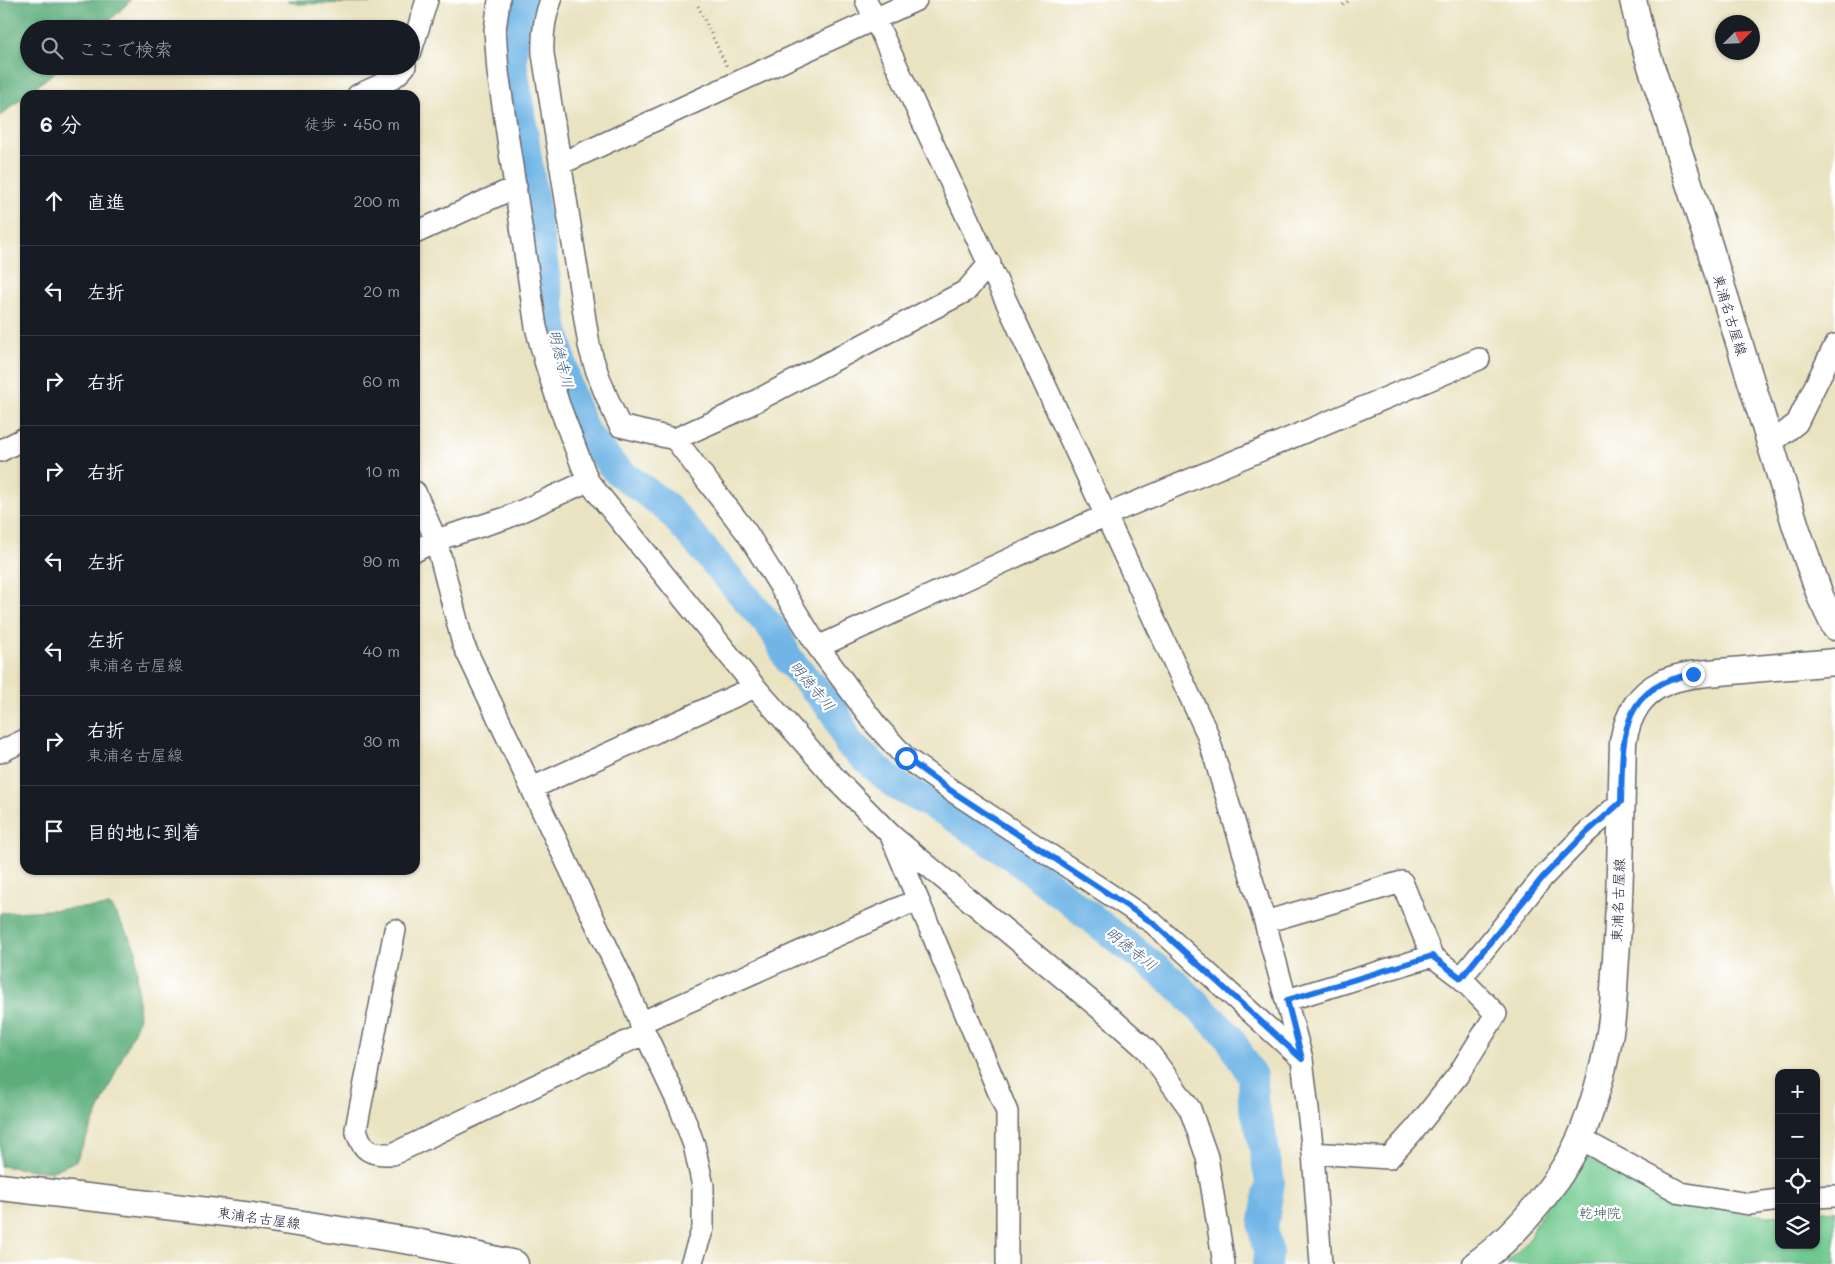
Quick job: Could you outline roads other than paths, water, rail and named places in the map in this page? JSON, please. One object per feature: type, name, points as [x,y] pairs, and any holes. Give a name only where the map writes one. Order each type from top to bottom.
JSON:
[{"type":"main road","name":"東浦名古屋線","points":[[1633,0],[1641,34],[1770,444],[1821,598],[1835,627]]},
{"type":"main road","name":"東浦名古屋線","points":[[1476,1264],[1512,1234],[1538,1204],[1562,1169],[1583,1130],[1598,1085],[1611,1026],[1618,926],[1623,742],[1626,726],[1633,710],[1651,690],[1676,677],[1835,662]]},
{"type":"main road","name":"東浦名古屋線","points":[[0,1187],[252,1216],[416,1242],[515,1264]]},
{"type":"street","points":[[420,22],[427,0]]},
{"type":"street","points":[[499,0],[495,30],[496,55],[536,327],[544,361],[588,481],[755,687],[836,779],[891,835],[1147,1050],[1190,1108],[1207,1157],[1224,1264]]},
{"type":"street","points":[[551,0],[544,23],[543,54],[589,345],[603,393],[620,426],[674,440],[747,533],[818,648],[876,725],[906,758],[950,790],[1153,923],[1302,1059]]},
{"type":"street","points":[[866,0],[1207,733],[1265,922],[1302,1059],[1313,1153],[1321,1264]]},
{"type":"street","points":[[560,164],[916,0]]},
{"type":"street","points":[[369,90],[398,75]]},
{"type":"street","points":[[420,231],[516,187]]},
{"type":"street","points":[[674,440],[731,414],[966,291],[990,263]]},
{"type":"street","points":[[1770,444],[1797,423],[1835,345]]},
{"type":"street","points":[[818,648],[1106,515],[1479,359]]},
{"type":"street","points":[[0,451],[20,441]]},
{"type":"street","points":[[420,548],[436,540],[506,518],[588,481]]},
{"type":"street","points":[[420,503],[436,540],[463,644],[627,989],[694,1145],[703,1186],[703,1228],[691,1264]]},
{"type":"street","points":[[532,788],[755,687]]},
{"type":"street","points":[[0,752],[20,742]]},
{"type":"street","points":[[1461,978],[1543,877],[1585,834],[1621,802]]},
{"type":"street","points":[[1585,834],[1608,829],[1621,843]]},
{"type":"street","points":[[891,835],[1007,1112],[1007,1264]]},
{"type":"street","points":[[1265,922],[1402,882],[1432,956],[1461,978],[1496,1014],[1458,1075],[1417,1127],[1389,1158],[1313,1153]]},
{"type":"street","points":[[395,930],[356,1129],[359,1142],[367,1150],[377,1154],[392,1154],[643,1028],[917,900]]},
{"type":"street","points":[[1287,1000],[1432,956]]},
{"type":"street","points":[[1579,1138],[1681,1193],[1749,1204],[1775,1201]]},
{"type":"street","points":[[1820,1197],[1835,1196]]},
{"type":"waterway","name":"明徳寺川","points":[[528,0],[514,24],[512,61],[553,326],[568,389],[584,431],[616,470],[667,507],[775,632],[789,660],[835,712],[849,744],[897,786],[948,813],[1011,855],[1176,984],[1229,1037],[1252,1076],[1253,1103],[1260,1127],[1270,1182],[1263,1227],[1268,1253],[1267,1264]]},
{"type":"park label","name":"乾坤院","points":[[1600,1213]]}]
